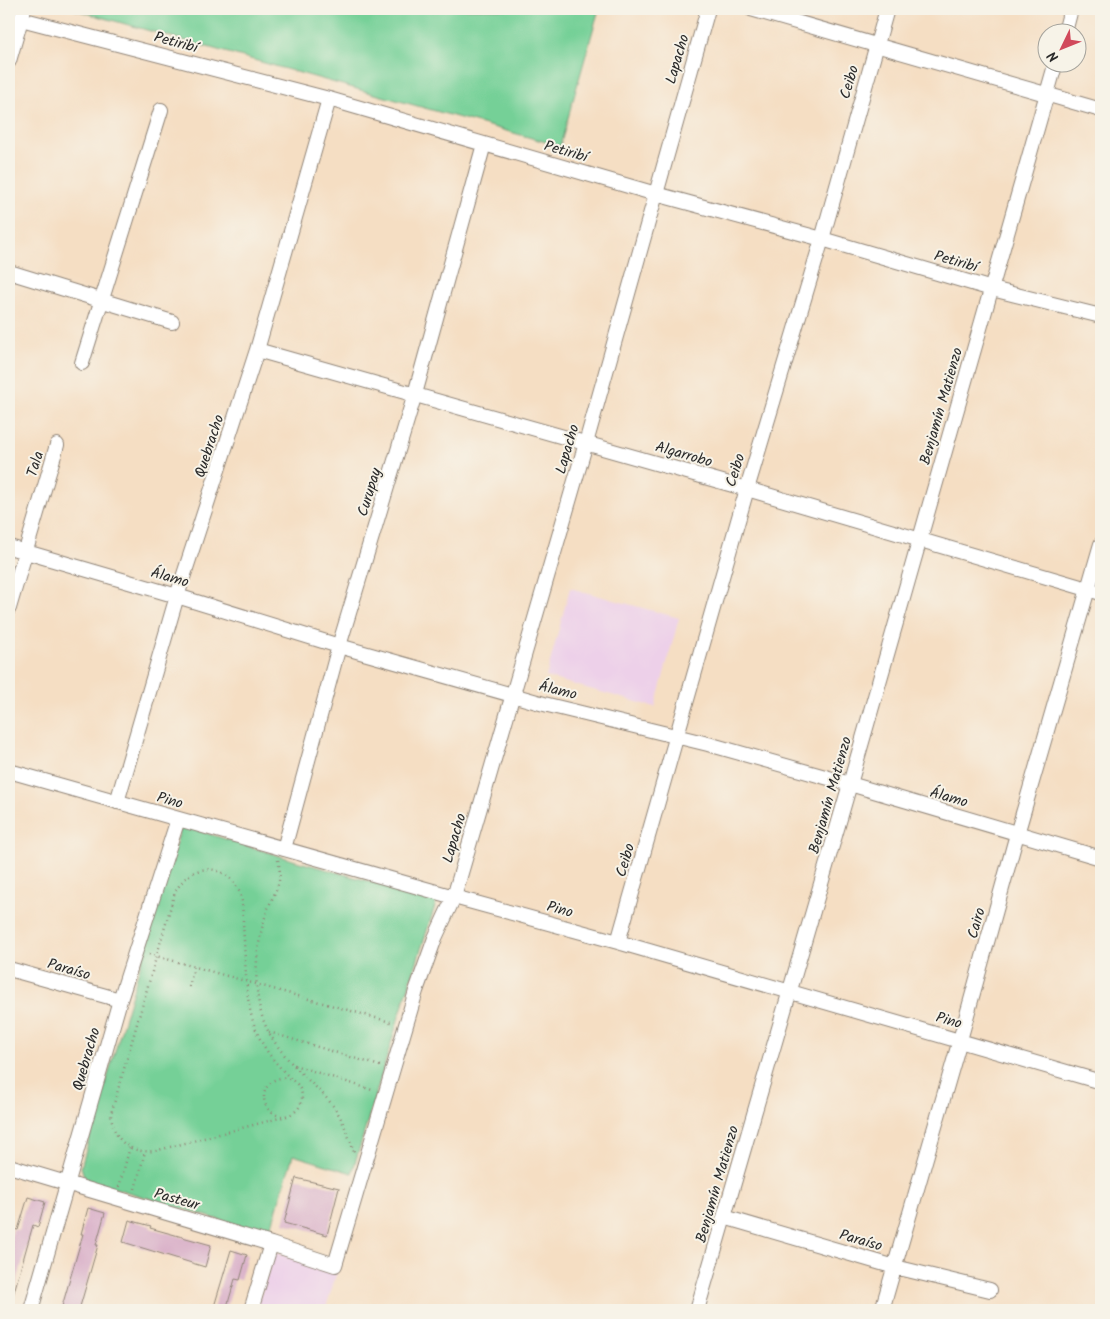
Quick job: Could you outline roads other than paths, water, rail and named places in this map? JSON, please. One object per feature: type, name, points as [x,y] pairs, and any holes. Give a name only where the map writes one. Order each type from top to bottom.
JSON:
[{"type":"street","name":"Lapacho","points":[[334,1265],[416,991],[435,938],[454,897],[586,443],[708,9]]},
{"type":"street","points":[[751,9],[1101,110]]},
{"type":"street","name":"Ceibo","points":[[618,942],[746,489],[822,239],[887,9]]},
{"type":"street","points":[[1068,22],[1071,9]]},
{"type":"street","name":"Petiribí","points":[[23,14],[329,99],[992,289],[1101,316]]},
{"type":"street","points":[[9,61],[23,14]]},
{"type":"street","name":"Benjamín Matienzo","points":[[697,1310],[850,784],[1053,72]]},
{"type":"street","name":"Quebracho","points":[[117,802],[177,596],[257,350],[329,99]]},
{"type":"street","points":[[82,363],[161,110]]},
{"type":"street","name":"Curupay","points":[[279,847],[415,394],[484,144]]},
{"type":"street","points":[[9,272],[172,322]]},
{"type":"street","name":"Algarrobo","points":[[257,350],[746,489],[1095,591]]},
{"type":"street","name":"Tala","points":[[9,608],[57,445]]},
{"type":"street","name":"Cairo","points":[[882,1310],[1017,834],[1095,591],[1101,544]]},
{"type":"street","name":"Álamo","points":[[9,547],[340,646],[512,695],[708,744],[1101,858]]},
{"type":"street","name":"Pino","points":[[9,770],[618,942],[1101,1082]]},
{"type":"street","name":"Quebracho","points":[[31,1310],[120,1000],[178,819]]},
{"type":"street","name":"Paraíso","points":[[9,968],[120,1000]]},
{"type":"street","name":"Pasteur","points":[[9,1166],[271,1244],[334,1265]]},
{"type":"street","name":"Paraíso","points":[[724,1217],[895,1267],[990,1290]]},
{"type":"street","points":[[251,1310],[271,1244]]}]
